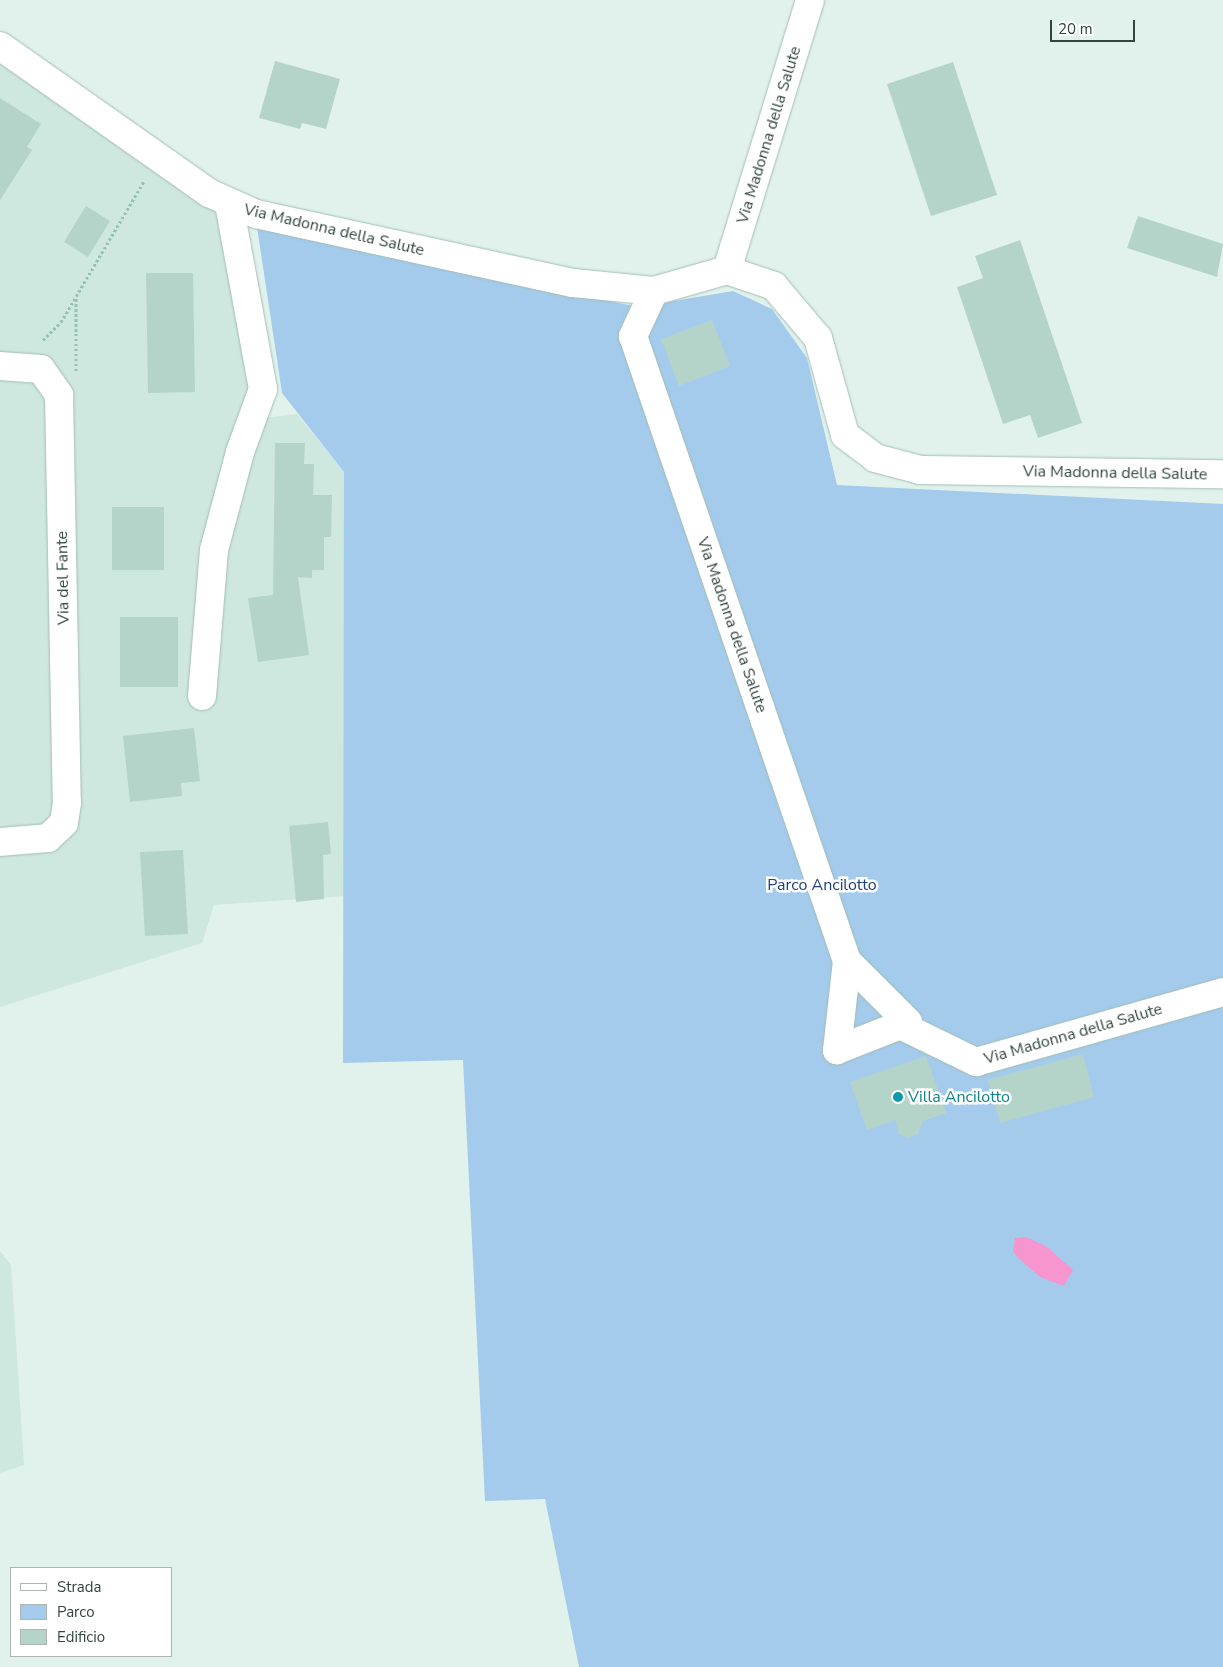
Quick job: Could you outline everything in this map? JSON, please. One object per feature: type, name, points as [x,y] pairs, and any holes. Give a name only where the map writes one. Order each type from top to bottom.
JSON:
[{"type":"street","name":"Via Madonna della Salute","points":[[727,270],[810,0]]},
{"type":"street","name":"Via Madonna della Salute","points":[[0,46],[158,157],[229,204],[256,214],[573,283],[654,291],[727,270],[774,286],[818,338],[845,435],[875,458],[920,470],[1223,474]]},
{"type":"street","points":[[202,696],[214,550],[240,452],[263,390],[229,204]]},
{"type":"street","name":"Via Madonna della Salute","points":[[654,291],[633,336],[847,961],[837,1050],[908,1022],[847,961]]},
{"type":"street","points":[[0,366],[28,366],[41,369],[54,383]]},
{"type":"street","name":"Via del Fante","points":[[0,842],[37,842],[56,832],[64,823],[67,803],[59,395],[54,383]]},
{"type":"street","name":"Via Madonna della Salute","points":[[900,1025],[976,1062],[1223,992]]},
{"type":"path","points":[[28,366],[28,346],[52,332],[76,297],[158,157]]},
{"type":"path","points":[[54,383],[78,369],[76,297]]},
{"type":"shaded area","points":[[0,59],[206,199],[223,225],[251,390],[239,421],[297,414],[344,472],[344,896],[214,905],[202,943],[0,1007]]},
{"type":"shaded area","points":[[1026,1237],[1047,1247],[1073,1270],[1064,1286],[1040,1277],[1017,1257],[1013,1251],[1015,1238]]},
{"type":"shaded area","points":[[0,1251],[11,1265],[24,1465],[0,1473]]},
{"type":"green space","name":"Parco Ancilotto","points":[[257,227],[638,307],[733,291],[772,309],[807,358],[837,485],[1223,504],[1223,1667],[579,1667],[545,1499],[485,1501],[463,1060],[343,1063],[344,472],[282,393]]},
{"type":"building","points":[[275,61],[340,79],[326,129],[302,123],[300,129],[259,118]]},
{"type":"building","points":[[953,62],[997,195],[931,216],[887,84]]},
{"type":"building","points":[[0,98],[41,124],[27,147],[32,150],[0,200]]},
{"type":"building","points":[[86,206],[110,221],[88,257],[64,242]]},
{"type":"building","points":[[1138,216],[1223,244],[1217,277],[1127,248]]},
{"type":"building","points":[[1020,240],[1082,423],[1038,438],[1030,415],[1003,424],[957,287],[983,278],[975,256]]},
{"type":"building","points":[[146,273],[193,273],[195,392],[148,393]]},
{"type":"building","points":[[712,320],[730,366],[679,386],[661,339]]},
{"type":"building","points":[[275,443],[305,443],[304,464],[314,464],[313,495],[332,495],[331,537],[324,537],[324,570],[312,570],[312,578],[298,577],[309,655],[258,662],[248,598],[273,595]]},
{"type":"building","points":[[112,507],[164,507],[164,570],[112,570]]},
{"type":"building","points":[[120,617],[178,617],[178,687],[120,687]]},
{"type":"building","points":[[194,728],[200,781],[181,783],[182,796],[130,802],[123,736]]},
{"type":"building","points":[[328,822],[331,854],[323,855],[324,899],[296,902],[289,826]]},
{"type":"building","points":[[183,850],[188,934],[145,936],[140,852]]},
{"type":"building","points":[[1083,1054],[1094,1097],[1000,1123],[988,1080]]},
{"type":"building","name":"Villa Ancilotto","points":[[926,1056],[946,1113],[923,1121],[918,1134],[908,1138],[899,1134],[895,1120],[867,1130],[850,1082]]},
{"type":"place","name":"Villa Ancilotto","points":[[898,1097]]}]
